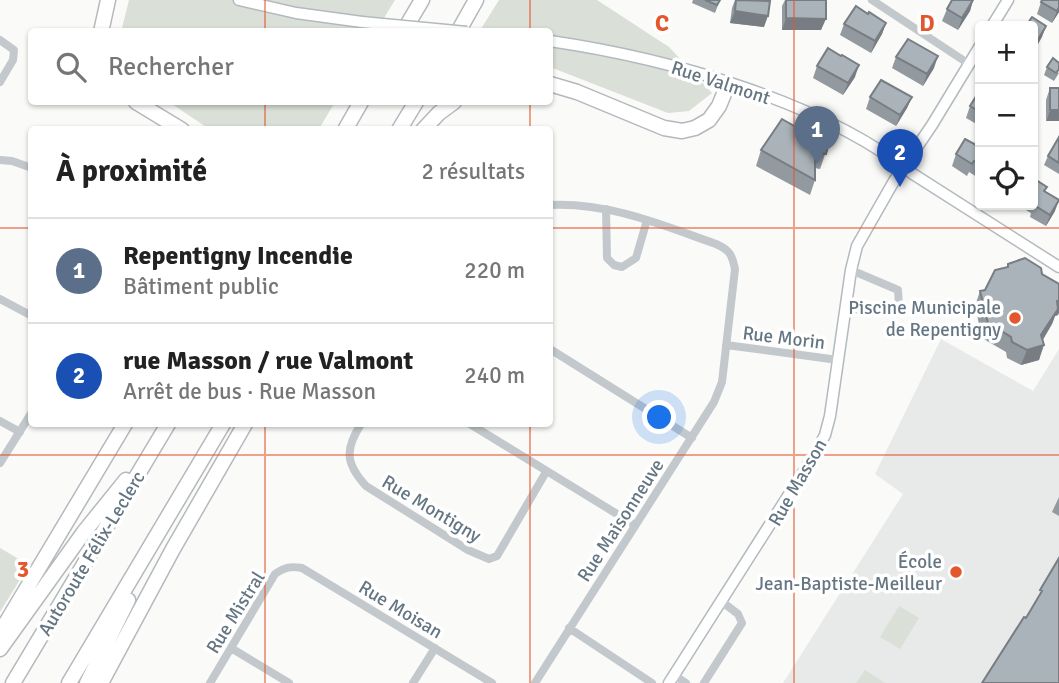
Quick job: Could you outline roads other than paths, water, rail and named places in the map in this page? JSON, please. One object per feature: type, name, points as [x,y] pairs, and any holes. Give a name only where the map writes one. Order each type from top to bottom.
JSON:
[{"type":"highway","points":[[102,28],[108,0]]},
{"type":"highway","points":[[405,28],[422,0]]},
{"type":"highway","points":[[460,28],[477,0]]},
{"type":"highway","points":[[553,85],[664,128],[682,131],[695,128],[709,120],[719,106],[728,83]]},
{"type":"highway","points":[[141,105],[175,126]]},
{"type":"highway","points":[[347,126],[359,105]]},
{"type":"highway","points":[[401,126],[414,105]]},
{"type":"highway","points":[[427,126],[451,105]]},
{"type":"highway","points":[[0,633],[123,427]]},
{"type":"highway","name":"Autoroute Félix-Leclerc","points":[[13,683],[166,427]]},
{"type":"highway","points":[[69,683],[221,427]]},
{"type":"highway","points":[[101,683],[173,549],[244,427]]},
{"type":"highway","points":[[0,649],[84,532],[159,438]]},
{"type":"highway","points":[[87,683],[169,514]]},
{"type":"street","points":[[239,0],[296,13],[425,28]]},
{"type":"street","points":[[872,0],[969,64]]},
{"type":"street","points":[[995,21],[1008,0]]},
{"type":"street","points":[[0,40],[14,50],[14,55],[0,82]]},
{"type":"street","name":"Rue Valmont","points":[[553,42],[634,57],[728,83],[810,113],[904,166],[1059,267]]},
{"type":"street","name":"Rue Masson","points":[[686,683],[671,679],[773,523],[825,435],[857,246],[975,54]]},
{"type":"street","points":[[0,160],[28,167]]},
{"type":"street","name":"Rue Maisonneuve","points":[[535,683],[718,393],[734,269],[732,256],[727,249],[716,244],[606,209],[553,205]]},
{"type":"street","points":[[606,209],[607,258],[614,265],[622,267],[636,258],[647,220]]},
{"type":"street","points":[[846,308],[891,313],[899,307],[898,290],[851,270]]},
{"type":"street","points":[[0,299],[28,314]]},
{"type":"street","name":"Rue Morin","points":[[726,345],[838,360]]},
{"type":"street","points":[[553,351],[692,438]]},
{"type":"street","points":[[0,463],[28,419]]},
{"type":"street","points":[[0,421],[20,432]]},
{"type":"street","name":"Rue Montigny","points":[[359,427],[351,439],[348,457],[358,478],[366,486],[468,550],[489,559],[497,556],[546,472]]},
{"type":"street","points":[[475,427],[635,525]]},
{"type":"street","name":"Rue Mistral","points":[[210,683],[275,575],[284,568],[293,566]]},
{"type":"street","name":"Rue Moisan","points":[[293,566],[302,568],[492,683]]},
{"type":"street","points":[[704,683],[742,623],[738,614],[721,601]]},
{"type":"street","points":[[569,628],[652,683]]},
{"type":"street","points":[[231,648],[289,683]]},
{"type":"street","points":[[413,683],[435,649]]},
{"type":"place","name":"Repentigny Incendie","points":[[817,164]]},
{"type":"place","name":"rue Masson / rue Valmont","points":[[900,187]]},
{"type":"place","name":"Piscine Municipale de Repentigny","points":[[1015,318]]},
{"type":"place","name":"École Jean-Baptiste-Meilleur","points":[[956,572]]}]
